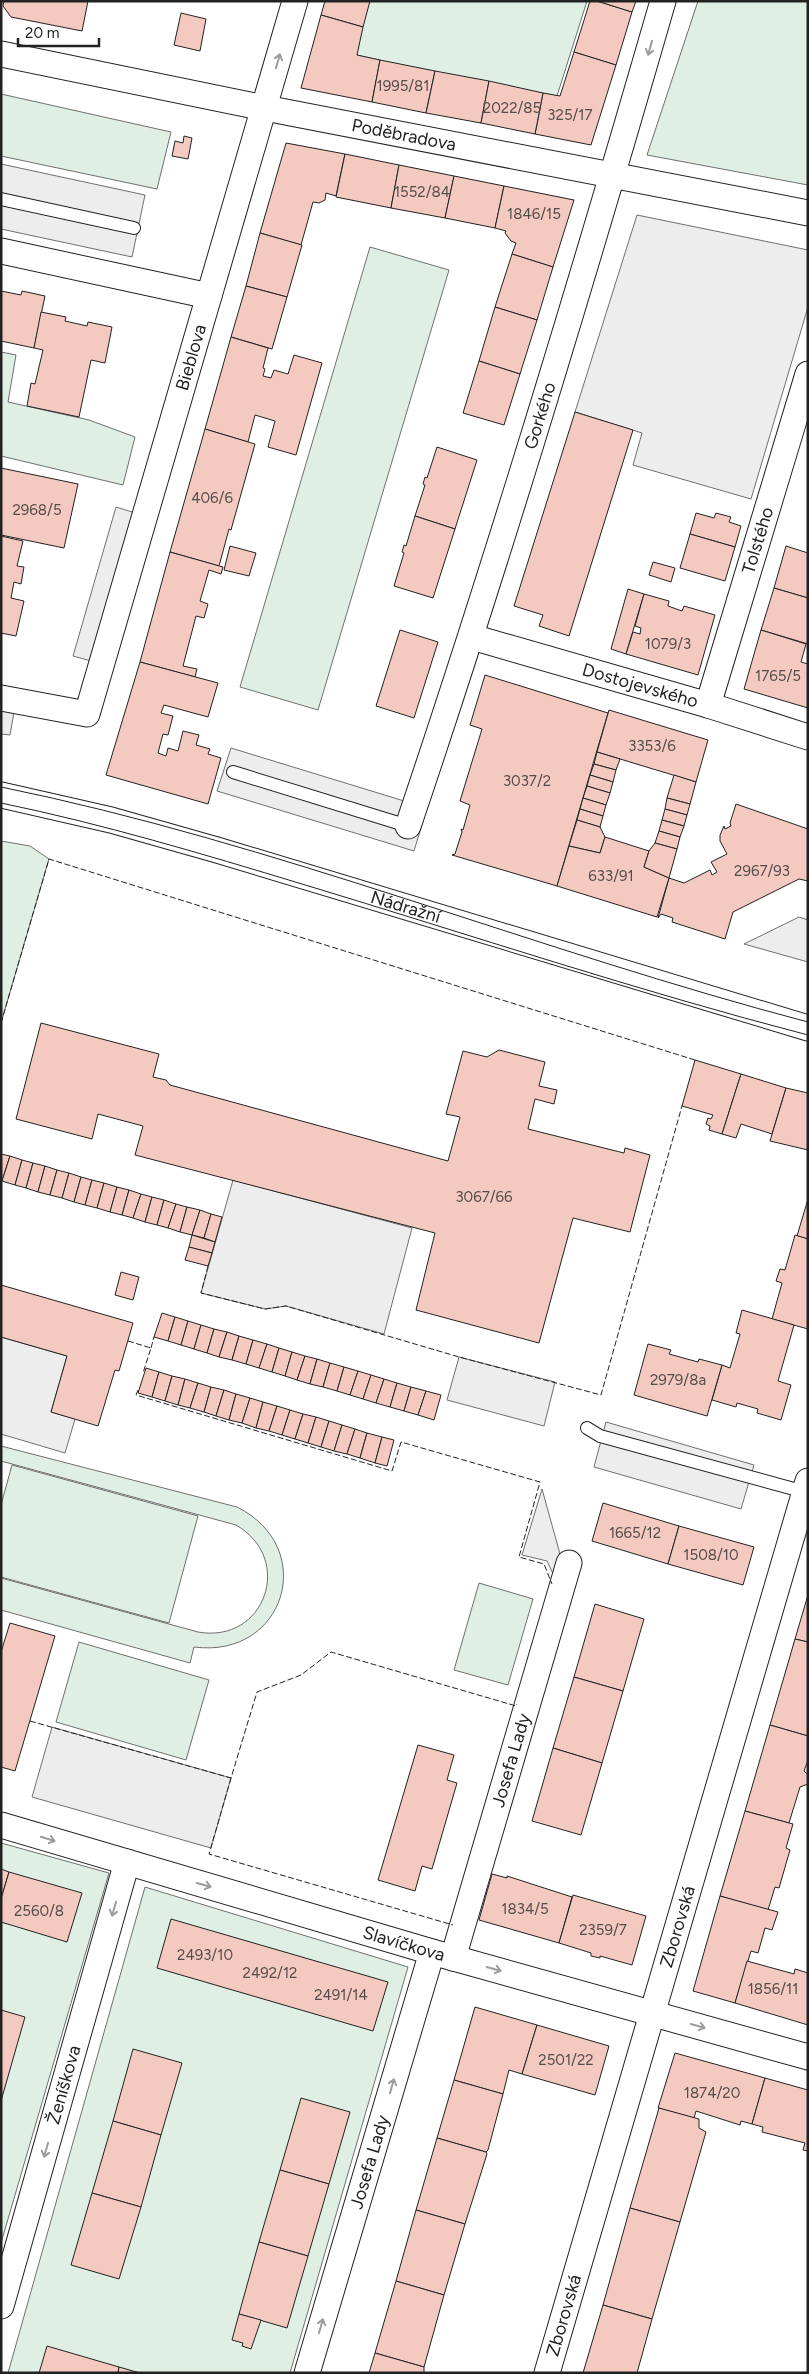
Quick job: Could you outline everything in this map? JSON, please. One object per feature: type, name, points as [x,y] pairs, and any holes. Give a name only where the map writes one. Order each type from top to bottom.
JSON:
[{"type":"street","name":"Bieblova","points":[[1,698],[87,714],[295,1]]},
{"type":"street","name":"Gorkého","points":[[408,826],[472,637],[613,176],[663,1]]},
{"type":"street","name":"Poděbradova","points":[[1,54],[265,108],[808,213]]},
{"type":"street","points":[[1,251],[209,296]]},
{"type":"street","name":"Tolstého","points":[[708,705],[808,374]]},
{"type":"street","name":"Dostojevského","points":[[472,637],[708,705],[808,737]]},
{"type":"street","name":"Nádražní","points":[[1,795],[111,820],[199,845],[808,1028]]},
{"type":"street","name":"Zborovská","points":[[547,2373],[651,2013],[801,1529],[806,1487]]},
{"type":"street","name":"Josefa Lady","points":[[307,2373],[569,1563]]},
{"type":"street","name":"Slavíčkova","points":[[1,1825],[443,1955],[808,2057]]},
{"type":"street","name":"Ženíškova","points":[[1,2306],[127,1862]]},
{"type":"lane","points":[[1,199],[134,228]]},
{"type":"lane","points":[[233,772],[408,826]]},
{"type":"lane","points":[[587,1428],[606,1437],[806,1487]]},
{"type":"green space","points":[[368,1],[587,1],[557,96],[430,72],[357,55],[355,49]]},
{"type":"green space","points":[[698,1],[808,1],[808,185],[647,155]]},
{"type":"green space","points":[[1,94],[171,132],[157,189],[1,156]]},
{"type":"green space","points":[[370,247],[449,270],[318,710],[240,687]]},
{"type":"green space","points":[[1,352],[16,355],[8,402],[89,420],[135,437],[123,485],[1,456]]},
{"type":"green space","points":[[1,841],[30,846],[49,859],[1,1023]]},
{"type":"green space","points":[[1,1446],[237,1507],[262,1525],[278,1548],[283,1572],[280,1597],[269,1619],[251,1636],[225,1646],[194,1647],[190,1663],[1,1610],[1,1578],[198,1632],[221,1632],[240,1625],[255,1612],[264,1596],[268,1577],[264,1558],[254,1540],[236,1525],[1,1461]]},
{"type":"green space","points":[[12,1465],[198,1516],[169,1623],[1,1577],[1,1505]]},
{"type":"green space","points":[[479,1583],[533,1599],[508,1685],[454,1670]]},
{"type":"green space","points":[[79,1642],[209,1680],[186,1760],[56,1722]]},
{"type":"green space","points":[[1,1843],[109,1873],[1,2243]]},
{"type":"green space","points":[[145,1887],[408,1967],[290,2373],[8,2373]]},
{"type":"shaded area","points":[[1,164],[145,195],[132,257],[1,229]]},
{"type":"shaded area","points":[[637,215],[808,250],[808,307],[751,499],[633,465],[642,433],[575,412]]},
{"type":"shaded area","points":[[116,507],[145,516],[102,664],[73,656]]},
{"type":"shaded area","points":[[1,698],[16,701],[10,735],[1,734]]},
{"type":"shaded area","points":[[231,748],[427,808],[414,851],[217,791]]},
{"type":"shaded area","points":[[799,917],[808,920],[808,962],[744,944]]},
{"type":"shaded area","points":[[233,1180],[412,1228],[384,1334],[286,1306],[265,1309],[201,1293]]},
{"type":"shaded area","points":[[1,1337],[67,1356],[51,1412],[75,1419],[65,1453],[1,1434]]},
{"type":"shaded area","points":[[459,1357],[555,1382],[544,1426],[447,1400]]},
{"type":"shaded area","points":[[606,1422],[754,1465],[741,1509],[594,1467]]},
{"type":"shaded area","points":[[542,1489],[560,1554],[554,1576],[547,1561],[522,1555]]},
{"type":"shaded area","points":[[52,1727],[231,1778],[211,1848],[32,1797]]},
{"type":"building","points":[[4,1],[88,1],[82,31],[11,17],[3,6]]},
{"type":"building","points":[[325,1],[370,1],[363,27],[321,15]]},
{"type":"building","points":[[590,1],[597,1],[632,12],[616,65],[574,52]]},
{"type":"building","points":[[597,1],[636,1],[632,12]]},
{"type":"building","points":[[181,13],[206,19],[200,51],[174,45]]},
{"type":"building","points":[[321,15],[363,27],[357,55],[380,60],[372,102],[301,88]]},
{"type":"building","points":[[574,52],[616,65],[591,145],[535,134],[543,93],[560,96]]},
{"type":"building","points":[[380,60],[435,71],[426,113],[372,102]]},
{"type":"building","points":[[435,71],[489,81],[481,123],[426,113]]},
{"type":"building","points":[[489,81],[543,93],[535,134],[481,123]]},
{"type":"building","points":[[184,136],[192,138],[188,159],[172,156],[175,141],[183,143]]},
{"type":"building","points":[[286,143],[345,154],[336,196],[326,193],[325,200],[319,203],[313,202],[301,245],[260,233]]},
{"type":"building","points":[[345,154],[399,165],[391,208],[336,197]]},
{"type":"building","points":[[399,165],[454,176],[445,218],[391,208]]},
{"type":"building","points":[[454,176],[504,186],[495,228],[445,218]]},
{"type":"building","points":[[504,186],[574,200],[553,267],[512,254],[516,243],[511,241],[505,233],[506,231],[495,228]]},
{"type":"building","points":[[260,233],[302,245],[287,297],[246,286]]},
{"type":"building","points":[[512,254],[553,267],[537,320],[495,307]]},
{"type":"building","points":[[246,286],[287,297],[272,349],[231,337]]},
{"type":"building","points":[[1,291],[21,295],[22,291],[45,296],[34,348],[1,341]]},
{"type":"building","points":[[495,307],[537,320],[520,374],[479,361]]},
{"type":"building","points":[[41,312],[66,317],[65,321],[87,326],[88,322],[112,327],[105,363],[91,360],[79,417],[27,406],[31,383],[35,384],[43,350],[34,348]]},
{"type":"building","points":[[231,337],[268,348],[263,376],[271,378],[274,370],[288,374],[294,355],[322,363],[296,455],[268,447],[275,421],[255,415],[248,442],[205,429]]},
{"type":"building","points":[[479,361],[520,374],[504,425],[463,413]]},
{"type":"building","points":[[575,412],[633,430],[569,636],[539,626],[543,615],[514,606]]},
{"type":"building","points":[[205,429],[255,444],[219,566],[170,552]]},
{"type":"building","points":[[437,447],[477,460],[455,529],[415,516],[425,485],[423,484],[425,477],[427,478]]},
{"type":"building","points":[[1,468],[78,484],[64,548],[1,535]]},
{"type":"building","points":[[696,513],[714,518],[716,513],[731,517],[729,522],[741,526],[735,547],[690,534]]},
{"type":"building","points":[[415,516],[455,529],[433,598],[394,586],[404,553],[402,552],[404,545],[406,546]]},
{"type":"building","points":[[690,534],[735,547],[725,581],[680,568]]},
{"type":"building","points":[[1,536],[23,541],[17,566],[24,567],[21,584],[14,582],[11,598],[24,601],[16,636],[1,633]]},
{"type":"building","points":[[230,546],[256,553],[249,576],[224,570]]},
{"type":"building","points":[[786,546],[808,553],[808,598],[774,588]]},
{"type":"building","points":[[170,552],[223,567],[221,574],[209,570],[200,601],[208,604],[204,618],[196,616],[183,666],[197,669],[195,677],[140,662]]},
{"type":"building","points":[[653,562],[675,568],[671,582],[649,575]]},
{"type":"building","points":[[774,588],[808,598],[808,644],[761,630]]},
{"type":"building","points":[[628,589],[644,594],[626,654],[611,649]]},
{"type":"building","points":[[644,594],[669,601],[668,606],[682,611],[684,606],[715,615],[698,675],[626,654],[633,632],[640,634],[641,628],[635,626]]},
{"type":"building","points":[[400,630],[438,642],[414,718],[376,706]]},
{"type":"building","points":[[761,630],[806,644],[801,662],[808,664],[808,708],[744,689]]},
{"type":"building","points":[[140,662],[218,683],[208,717],[164,705],[161,713],[173,716],[168,735],[163,734],[158,753],[166,756],[168,748],[178,751],[183,731],[199,735],[196,745],[210,749],[208,754],[221,758],[208,804],[106,775]]},
{"type":"building","points":[[485,675],[608,713],[557,886],[452,855],[455,854],[462,832],[461,829],[463,830],[470,805],[460,801],[482,729],[470,725]]},
{"type":"building","points":[[609,710],[708,740],[696,782],[597,752]]},
{"type":"building","points":[[597,752],[620,759],[616,770],[594,764]]},
{"type":"building","points":[[594,764],[616,770],[613,782],[590,775]]},
{"type":"building","points":[[590,775],[613,782],[610,793],[587,786]]},
{"type":"building","points":[[674,775],[696,782],[690,804],[667,798]]},
{"type":"building","points":[[587,786],[610,793],[606,805],[583,798]]},
{"type":"building","points":[[583,798],[606,805],[603,816],[580,809]]},
{"type":"building","points":[[667,798],[690,804],[687,815],[665,809]]},
{"type":"building","points":[[736,804],[808,829],[808,881],[799,879],[733,912],[725,939],[672,922],[673,918],[661,914],[658,918],[669,878],[684,883],[710,870],[712,875],[717,872],[711,862],[727,854],[720,841],[720,835],[724,826],[725,829],[731,826],[730,823]]},
{"type":"building","points":[[580,809],[603,816],[600,827],[577,820]]},
{"type":"building","points":[[665,809],[687,815],[684,826],[662,820]]},
{"type":"building","points":[[577,820],[600,827],[605,837],[600,853],[569,846]]},
{"type":"building","points":[[662,820],[684,826],[680,837],[659,831]]},
{"type":"building","points":[[659,831],[680,837],[677,849],[655,843]]},
{"type":"building","points":[[605,837],[649,851],[644,867],[669,878],[657,917],[557,886],[569,846],[600,853]]},
{"type":"building","points":[[655,843],[677,849],[669,878],[644,867],[649,851]]},
{"type":"building","points":[[41,1023],[159,1054],[153,1077],[166,1080],[170,1085],[448,1161],[460,1117],[446,1114],[463,1051],[487,1057],[499,1050],[545,1062],[539,1086],[557,1090],[554,1104],[535,1099],[528,1129],[624,1153],[625,1148],[650,1155],[630,1232],[573,1218],[539,1343],[416,1310],[435,1233],[135,1155],[143,1126],[98,1114],[92,1139],[16,1119]]},
{"type":"building","points":[[695,1060],[741,1074],[722,1134],[709,1130],[710,1126],[706,1124],[708,1118],[711,1119],[713,1115],[682,1106]]},
{"type":"building","points":[[741,1074],[786,1088],[772,1134],[741,1124],[736,1138],[722,1134]]},
{"type":"building","points":[[786,1088],[808,1093],[808,1150],[770,1141]]},
{"type":"building","points":[[1,1154],[10,1156],[2,1181],[1,1181]]},
{"type":"building","points":[[10,1156],[22,1160],[15,1185],[2,1181]]},
{"type":"building","points":[[22,1160],[33,1163],[26,1188],[15,1185]]},
{"type":"building","points":[[33,1163],[45,1166],[38,1192],[26,1188]]},
{"type":"building","points":[[45,1166],[57,1170],[50,1195],[38,1192]]},
{"type":"building","points":[[57,1170],[69,1173],[62,1198],[50,1195]]},
{"type":"building","points":[[69,1173],[81,1177],[74,1202],[62,1198]]},
{"type":"building","points":[[81,1177],[92,1180],[85,1205],[74,1202]]},
{"type":"building","points":[[92,1180],[104,1183],[97,1208],[85,1205]]},
{"type":"building","points":[[104,1183],[117,1187],[110,1212],[97,1208]]},
{"type":"building","points":[[117,1187],[129,1190],[122,1215],[110,1212]]},
{"type":"building","points":[[129,1190],[141,1194],[133,1218],[122,1215]]},
{"type":"building","points":[[141,1194],[152,1197],[145,1222],[133,1218]]},
{"type":"building","points":[[152,1197],[164,1200],[157,1225],[145,1222]]},
{"type":"building","points":[[808,1199],[808,1239],[797,1236]]},
{"type":"building","points":[[164,1200],[176,1204],[168,1228],[157,1225]]},
{"type":"building","points":[[176,1204],[187,1207],[180,1232],[168,1228]]},
{"type":"building","points":[[187,1207],[200,1210],[192,1235],[180,1232]]},
{"type":"building","points":[[200,1210],[211,1214],[204,1238],[192,1235]]},
{"type":"building","points":[[211,1214],[222,1217],[215,1242],[204,1238]]},
{"type":"building","points":[[192,1235],[215,1242],[212,1253],[189,1247]]},
{"type":"building","points":[[795,1235],[808,1239],[808,1329],[772,1319],[782,1283],[776,1281],[780,1269],[785,1270]]},
{"type":"building","points":[[189,1247],[212,1253],[208,1266],[185,1260]]},
{"type":"building","points":[[121,1272],[139,1277],[133,1300],[115,1295]]},
{"type":"building","points":[[1,1285],[133,1323],[119,1371],[115,1370],[98,1426],[51,1412],[67,1356],[1,1337]]},
{"type":"building","points":[[742,1310],[794,1325],[778,1381],[791,1385],[781,1420],[757,1413],[758,1409],[737,1403],[736,1407],[712,1400],[722,1365],[730,1368],[740,1334],[736,1333]]},
{"type":"building","points":[[162,1313],[175,1317],[168,1341],[154,1337]]},
{"type":"building","points":[[175,1317],[188,1321],[181,1345],[168,1341]]},
{"type":"building","points":[[188,1321],[201,1325],[194,1349],[181,1345]]},
{"type":"building","points":[[201,1325],[214,1329],[207,1353],[194,1349]]},
{"type":"building","points":[[214,1329],[227,1332],[219,1357],[207,1353]]},
{"type":"building","points":[[227,1332],[239,1336],[232,1360],[219,1357]]},
{"type":"building","points":[[239,1336],[253,1340],[246,1364],[232,1360]]},
{"type":"building","points":[[253,1340],[267,1344],[259,1368],[246,1364]]},
{"type":"building","points":[[267,1344],[279,1348],[272,1372],[259,1368]]},
{"type":"building","points":[[648,1344],[671,1350],[669,1354],[698,1362],[699,1359],[722,1365],[707,1416],[634,1395]]},
{"type":"building","points":[[279,1348],[292,1352],[285,1376],[272,1372]]},
{"type":"building","points":[[292,1352],[305,1356],[297,1380],[285,1376]]},
{"type":"building","points":[[305,1356],[317,1359],[310,1384],[297,1380]]},
{"type":"building","points":[[317,1359],[330,1363],[323,1387],[310,1384]]},
{"type":"building","points":[[330,1363],[344,1367],[337,1391],[323,1387]]},
{"type":"building","points":[[344,1367],[358,1371],[350,1395],[337,1391]]},
{"type":"building","points":[[146,1368],[159,1372],[152,1397],[138,1393]]},
{"type":"building","points":[[358,1371],[371,1375],[363,1399],[350,1395]]},
{"type":"building","points":[[159,1372],[172,1376],[165,1401],[152,1397]]},
{"type":"building","points":[[371,1375],[384,1379],[376,1403],[363,1399]]},
{"type":"building","points":[[172,1376],[185,1379],[178,1405],[165,1401]]},
{"type":"building","points":[[185,1379],[198,1383],[190,1408],[178,1405]]},
{"type":"building","points":[[384,1379],[397,1383],[390,1407],[376,1403]]},
{"type":"building","points":[[198,1383],[211,1387],[204,1412],[190,1408]]},
{"type":"building","points":[[397,1383],[411,1387],[404,1411],[390,1407]]},
{"type":"building","points":[[211,1387],[224,1390],[216,1416],[204,1412]]},
{"type":"building","points":[[411,1387],[426,1391],[418,1415],[404,1411]]},
{"type":"building","points":[[224,1390],[236,1394],[229,1420],[216,1416]]},
{"type":"building","points":[[426,1391],[441,1395],[434,1420],[418,1415]]},
{"type":"building","points":[[236,1394],[250,1398],[242,1423],[229,1420]]},
{"type":"building","points":[[250,1398],[263,1402],[256,1428],[242,1423]]},
{"type":"building","points":[[263,1402],[277,1406],[269,1431],[256,1428]]},
{"type":"building","points":[[277,1406],[290,1410],[282,1435],[269,1431]]},
{"type":"building","points":[[290,1410],[303,1414],[295,1439],[282,1435]]},
{"type":"building","points":[[303,1414],[316,1417],[308,1443],[295,1439]]},
{"type":"building","points":[[316,1417],[329,1421],[321,1447],[308,1443]]},
{"type":"building","points":[[329,1421],[342,1425],[334,1451],[321,1447]]},
{"type":"building","points":[[342,1425],[355,1429],[347,1454],[334,1451]]},
{"type":"building","points":[[355,1429],[367,1433],[360,1458],[347,1454]]},
{"type":"building","points":[[367,1433],[382,1437],[375,1463],[360,1458]]},
{"type":"building","points":[[382,1437],[394,1440],[387,1466],[375,1463]]},
{"type":"building","points":[[603,1503],[679,1526],[668,1564],[592,1541]]},
{"type":"building","points":[[679,1526],[754,1547],[743,1585],[668,1564]]},
{"type":"building","points":[[808,1595],[808,1642],[795,1639]]},
{"type":"building","points":[[595,1604],[644,1619],[623,1691],[574,1677]]},
{"type":"building","points":[[10,1623],[55,1636],[15,1771],[1,1767],[1,1652]]},
{"type":"building","points":[[795,1639],[808,1642],[808,1736],[770,1725]]},
{"type":"building","points":[[574,1677],[623,1691],[602,1763],[553,1748]]},
{"type":"building","points":[[770,1725],[808,1736],[808,1760],[804,1771],[808,1775],[808,1784],[800,1787],[789,1823],[745,1811]]},
{"type":"building","points":[[418,1745],[454,1755],[447,1780],[457,1783],[432,1869],[422,1866],[415,1891],[378,1880]]},
{"type":"building","points":[[553,1748],[602,1763],[581,1835],[532,1821]]},
{"type":"building","points":[[745,1811],[793,1824],[786,1848],[790,1850],[779,1888],[775,1887],[768,1910],[720,1896]]},
{"type":"building","points":[[1,1869],[9,1872],[1,1899]]},
{"type":"building","points":[[9,1872],[82,1893],[67,1942],[1,1922],[1,1899]]},
{"type":"building","points":[[492,1874],[507,1878],[507,1876],[572,1897],[559,1943],[479,1920]]},
{"type":"building","points":[[573,1895],[646,1916],[632,1965],[600,1956],[600,1958],[591,1956],[591,1953],[559,1943]]},
{"type":"building","points":[[720,1896],[778,1912],[772,1930],[765,1928],[758,1953],[751,1951],[735,2003],[693,1991]]},
{"type":"building","points":[[171,1919],[388,1982],[373,2031],[157,1968]]},
{"type":"building","points":[[747,1961],[794,1974],[795,1969],[808,1973],[808,2025],[735,2003]]},
{"type":"building","points":[[475,2007],[537,2025],[522,2074],[509,2070],[503,2094],[454,2080]]},
{"type":"building","points":[[1,2010],[25,2017],[1,2101]]},
{"type":"building","points":[[537,2025],[609,2046],[595,2095],[522,2074]]},
{"type":"building","points":[[133,2049],[182,2063],[161,2135],[113,2121]]},
{"type":"building","points":[[675,2053],[765,2078],[752,2124],[741,2121],[740,2125],[696,2111],[694,2118],[658,2108]]},
{"type":"building","points":[[765,2078],[808,2090],[808,2151],[803,2150],[805,2143],[762,2132],[763,2127],[752,2124]]},
{"type":"building","points":[[454,2080],[503,2094],[486,2152],[437,2138]]},
{"type":"building","points":[[301,2098],[350,2112],[329,2184],[280,2170]]},
{"type":"building","points":[[659,2108],[699,2119],[699,2128],[706,2132],[680,2222],[630,2208]]},
{"type":"building","points":[[113,2121],[161,2135],[141,2207],[92,2193]]},
{"type":"building","points":[[437,2138],[486,2152],[487,2154],[465,2224],[416,2210]]},
{"type":"building","points":[[280,2170],[329,2184],[308,2256],[259,2242]]},
{"type":"building","points":[[92,2193],[141,2207],[119,2279],[71,2265]]},
{"type":"building","points":[[630,2208],[680,2222],[652,2319],[603,2305]]},
{"type":"building","points":[[416,2210],[465,2224],[444,2295],[396,2281]]},
{"type":"building","points":[[259,2242],[308,2256],[287,2328],[239,2314]]},
{"type":"building","points":[[396,2281],[444,2295],[424,2367],[375,2353]]},
{"type":"building","points":[[603,2305],[652,2319],[637,2373],[583,2373]]},
{"type":"building","points":[[239,2314],[261,2320],[251,2349],[242,2346],[243,2343],[232,2340]]},
{"type":"building","points":[[47,2346],[119,2367],[118,2373],[39,2373]]},
{"type":"building","points":[[375,2353],[424,2367],[424,2373],[369,2373]]},
{"type":"building","points":[[119,2367],[140,2373],[118,2373]]},
{"type":"tram line","points":[[1,787],[104,810],[205,837],[306,867],[707,994],[808,1022]]},
{"type":"tram line","points":[[1,803],[77,820],[190,851],[618,981],[808,1035]]},
{"type":"fence","points":[[1,1023],[49,859],[695,1060]]},
{"type":"fence","points":[[208,1266],[201,1293],[265,1309],[286,1306],[459,1357],[601,1395],[682,1106]]},
{"type":"fence","points":[[151,1348],[154,1337]]},
{"type":"fence","points":[[128,1341],[151,1348],[143,1373]]},
{"type":"fence","points":[[138,1390],[136,1395],[392,1471],[401,1442],[540,1482],[519,1557],[544,1564],[552,1584]]},
{"type":"fence","points":[[30,1721],[231,1778],[257,1692],[301,1675],[331,1652],[516,1706],[517,1704]]},
{"type":"fence","points":[[231,1778],[209,1854],[453,1925]]}]
